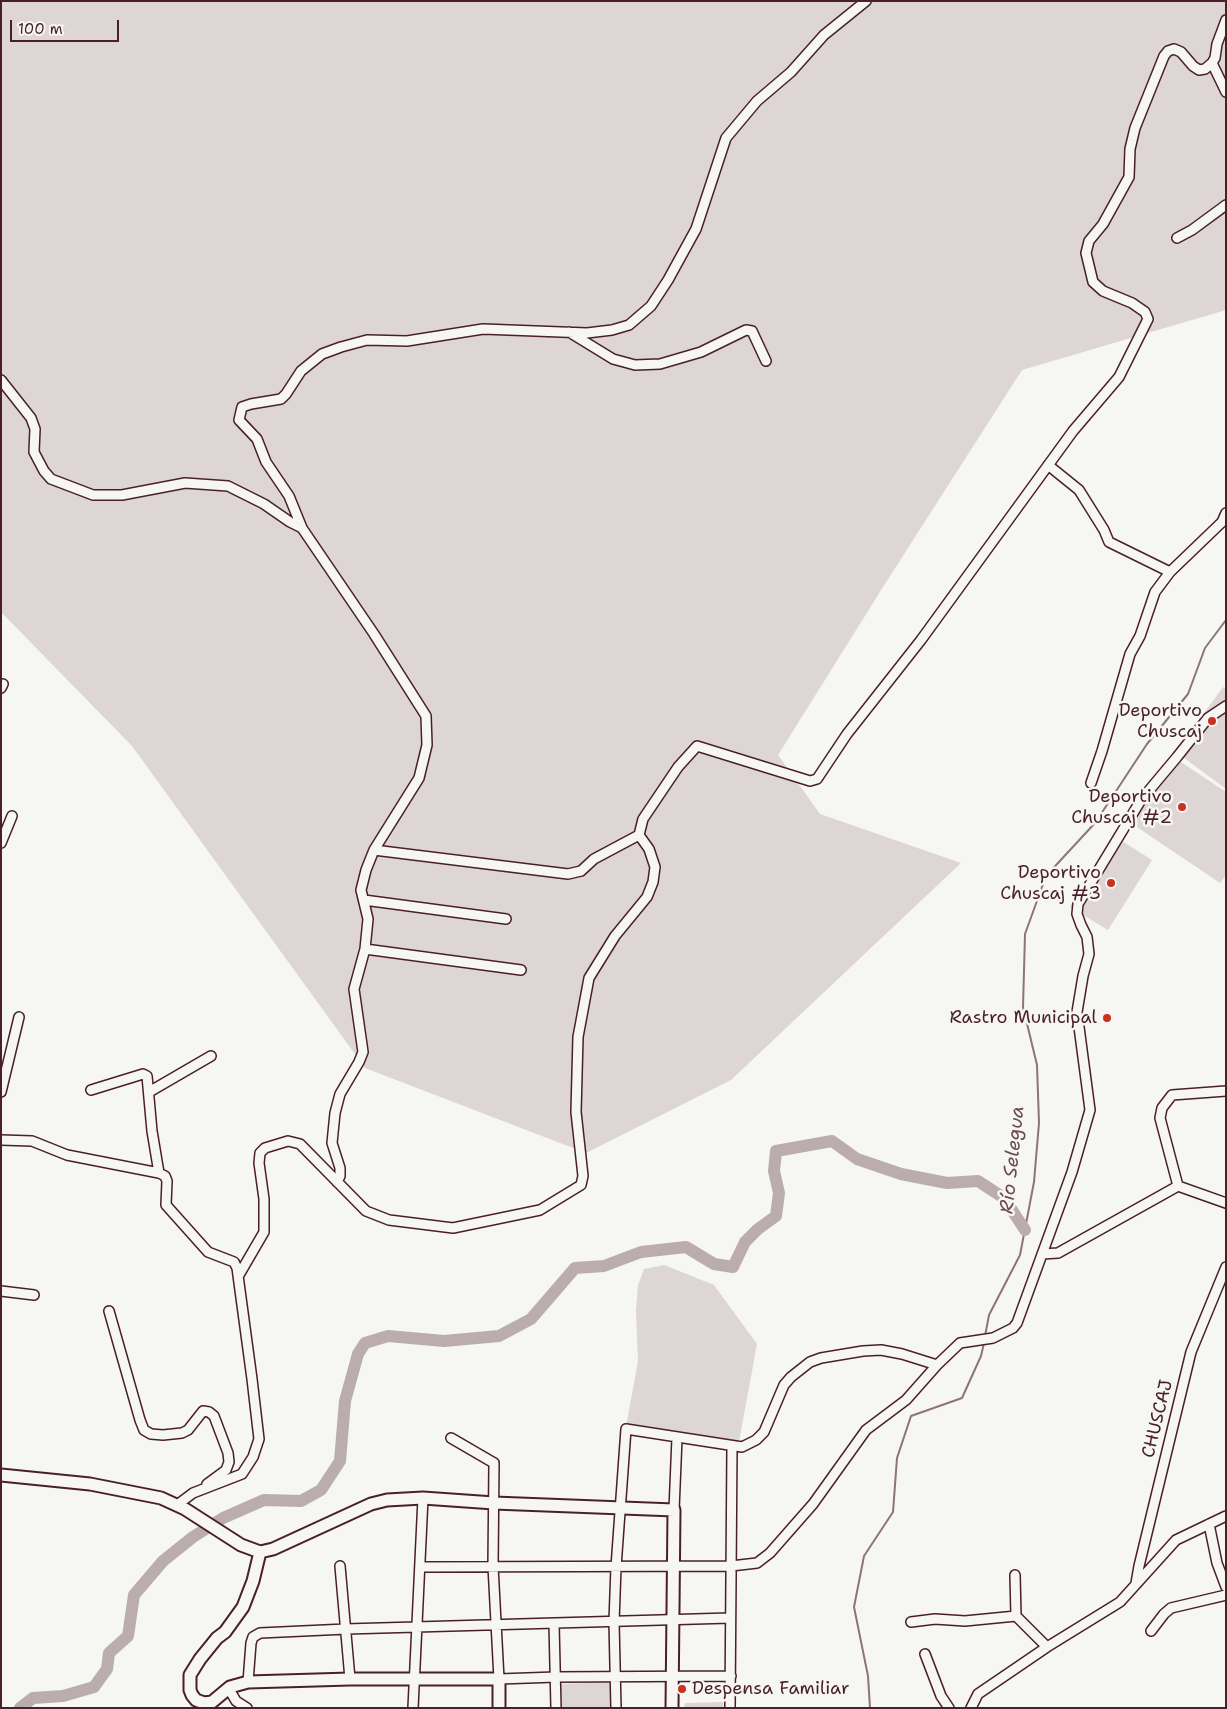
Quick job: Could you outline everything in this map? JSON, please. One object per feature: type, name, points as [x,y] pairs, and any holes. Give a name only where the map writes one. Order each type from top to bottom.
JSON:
[{"type":"main road","points":[[1,1475],[90,1484],[160,1498],[181,1507],[241,1545],[260,1552],[273,1549],[370,1504],[387,1500],[423,1498],[494,1503],[674,1510],[672,1708]]},
{"type":"main road","points":[[260,1552],[253,1581],[243,1607],[225,1632],[217,1638],[200,1659],[190,1675],[192,1696],[196,1700],[204,1703],[212,1702],[229,1689],[248,1682],[350,1679],[499,1679],[498,1708]]},
{"type":"street","points":[[337,1182],[340,1176],[340,1168],[332,1143],[332,1128],[340,1094],[362,1057],[363,1052],[354,988],[365,949],[368,919],[361,890],[374,850],[419,778],[427,745],[426,716],[374,634],[302,528],[289,496],[266,462],[257,439],[239,420],[242,407],[281,399],[301,371],[322,354],[341,346],[367,340],[407,341],[483,329],[587,332],[612,330],[629,325],[651,306],[668,280],[696,229],[726,138],[757,102],[791,72],[824,35],[866,1]]},
{"type":"street","points":[[239,1275],[264,1232],[264,1199],[259,1163],[260,1153],[266,1148],[288,1141],[300,1144],[366,1211],[389,1220],[453,1228],[540,1210],[581,1185],[583,1176],[576,1112],[578,1038],[589,978],[614,936],[647,897],[653,882],[655,867],[648,849],[639,835],[643,819],[661,791],[696,746],[810,781],[817,779],[847,734],[921,640],[1085,415],[1119,377],[1148,319],[1146,312],[1132,303],[1103,291],[1093,282],[1086,253],[1089,241],[1103,224],[1129,177],[1130,149],[1142,110],[1164,56],[1168,51],[1181,52],[1193,66],[1199,70],[1205,69],[1215,58],[1216,44],[1226,20]]},
{"type":"street","points":[[1212,63],[1226,92]]},
{"type":"street","points":[[1177,238],[1192,230],[1226,205]]},
{"type":"street","points":[[567,331],[612,359],[635,365],[660,364],[701,352],[746,330],[752,331],[766,361]]},
{"type":"street","points":[[1,380],[31,418],[36,429],[34,452],[44,471],[51,479],[93,495],[122,495],[184,483],[228,486],[264,504],[302,528]]},
{"type":"street","points":[[1048,465],[1080,490],[1109,542],[1170,572]]},
{"type":"street","points":[[1091,783],[1130,654],[1140,636],[1155,592],[1170,572],[1222,522],[1226,513]]},
{"type":"street","points":[[421,1566],[731,1566],[758,1563],[770,1553],[814,1504],[866,1430],[906,1400],[937,1365],[960,1343],[993,1338],[1013,1328],[1017,1323],[1072,1172],[1090,1110],[1077,1012],[1089,954],[1087,937],[1080,926],[1077,914],[1078,904],[1141,800],[1208,718],[1226,706]]},
{"type":"street","points":[[1,843],[12,816]]},
{"type":"street","points":[[374,850],[568,874],[581,871],[594,859],[639,835]]},
{"type":"street","points":[[364,900],[506,919]]},
{"type":"street","points":[[365,949],[521,970]]},
{"type":"street","points":[[1,1092],[19,1017]]},
{"type":"street","points":[[150,1092],[211,1056]]},
{"type":"street","points":[[91,1090],[143,1074],[147,1076],[150,1092],[152,1131],[159,1173]]},
{"type":"street","points":[[1178,1186],[1160,1118],[1162,1108],[1172,1095],[1226,1090]]},
{"type":"street","points":[[1,1140],[32,1141],[67,1155],[159,1173],[165,1176],[167,1181],[166,1205],[208,1252],[234,1262],[239,1275],[259,1439],[253,1457],[242,1474],[193,1493]]},
{"type":"street","points":[[1042,1254],[1058,1253],[1178,1186],[1226,1203]]},
{"type":"street","name":"CHUSCAJ","points":[[1136,1583],[1191,1352],[1226,1267]]},
{"type":"street","points":[[1,1291],[34,1295]]},
{"type":"street","points":[[109,1311],[144,1430],[151,1434],[162,1435],[182,1433],[188,1430],[203,1411],[210,1412],[214,1416],[228,1453],[229,1462],[226,1470],[193,1493],[181,1507]]},
{"type":"street","points":[[616,1708],[614,1622],[619,1508],[626,1429],[742,1447],[756,1440],[764,1432],[784,1385],[791,1376],[810,1362],[821,1358],[881,1350],[902,1354],[937,1365]]},
{"type":"street","points":[[451,1438],[494,1463],[493,1566],[499,1679],[731,1676]]},
{"type":"street","points":[[674,1510],[677,1438]]},
{"type":"street","points":[[730,1708],[732,1446]]},
{"type":"street","points":[[413,1708],[423,1498]]},
{"type":"street","points":[[971,1708],[978,1694],[1047,1647],[1120,1602],[1176,1540],[1226,1516]]},
{"type":"street","points":[[1209,1524],[1217,1563],[1226,1586]]},
{"type":"street","points":[[340,1566],[350,1679]]},
{"type":"street","points":[[1015,1575],[1016,1616],[1047,1647]]},
{"type":"street","points":[[1151,1631],[1171,1608],[1226,1596]]},
{"type":"street","points":[[910,1622],[935,1619],[964,1622],[1016,1616]]},
{"type":"street","points":[[248,1682],[251,1643],[253,1637],[260,1633],[730,1618]]},
{"type":"street","points":[[554,1624],[556,1708]]},
{"type":"street","points":[[925,1654],[941,1696],[949,1708]]},
{"type":"street","points":[[229,1689],[236,1701],[247,1708]]},
{"type":"shaded area","points":[[1,1],[1226,1],[1226,310],[1022,370],[778,755],[820,814],[961,863],[731,1080],[586,1153],[365,1068],[132,746],[1,612]]},
{"type":"shaded area","name":"Deportivo Chuscaj","points":[[1223,687],[1226,689],[1226,789],[1176,752]]},
{"type":"shaded area","name":"Deportivo Chuscaj #2","points":[[1172,756],[1226,792],[1226,875],[1220,883],[1128,821]]},
{"type":"shaded area","name":"Deportivo Chuscaj #3","points":[[1114,836],[1152,860],[1108,930],[1070,907]]},
{"type":"shaded area","points":[[664,1265],[714,1285],[757,1344],[738,1447],[626,1427],[638,1361],[636,1311],[638,1285],[644,1269]]},
{"type":"shaded area","points":[[612,1682],[612,1708],[561,1708],[561,1684]]},
{"type":"shaded area","points":[[723,1702],[723,1708],[684,1708],[685,1703]]},
{"type":"waterway","name":"Río Selegua","points":[[985,1336],[989,1315],[1020,1255],[1034,1182],[1039,1123],[1037,1065],[1023,1007],[1025,934],[1046,876],[1095,823],[1147,744],[1188,694],[1205,648],[1226,620]]},
{"type":"waterway","name":"Río Selegua","points":[[20,1708],[33,1698],[63,1696],[94,1687],[107,1669],[109,1653],[128,1636],[134,1595],[163,1561],[193,1537],[223,1518],[264,1500],[301,1501],[321,1490],[340,1461],[345,1401],[358,1354],[365,1343],[388,1336],[444,1341],[499,1336],[531,1319],[575,1268],[604,1266],[641,1252],[686,1247],[714,1264],[733,1267],[745,1242],[758,1229],[776,1216],[779,1193],[774,1171],[776,1151],[832,1141],[857,1159],[901,1174],[947,1183],[978,1181],[1004,1198],[1025,1230]]},
{"type":"waterway","name":"Río Selegua","points":[[870,1708],[868,1676],[854,1607],[864,1556],[893,1512],[897,1458],[911,1416],[962,1398],[981,1356],[984,1343]]},
{"type":"place","name":"Deportivo Chuscaj","points":[[1212,721]]},
{"type":"place","name":"Deportivo Chuscaj #2","points":[[1182,807]]},
{"type":"place","name":"Deportivo Chuscaj #3","points":[[1111,883]]},
{"type":"place","name":"Rastro Municipal","points":[[1107,1018]]},
{"type":"place","name":"Despensa Familiar","points":[[682,1689]]}]
